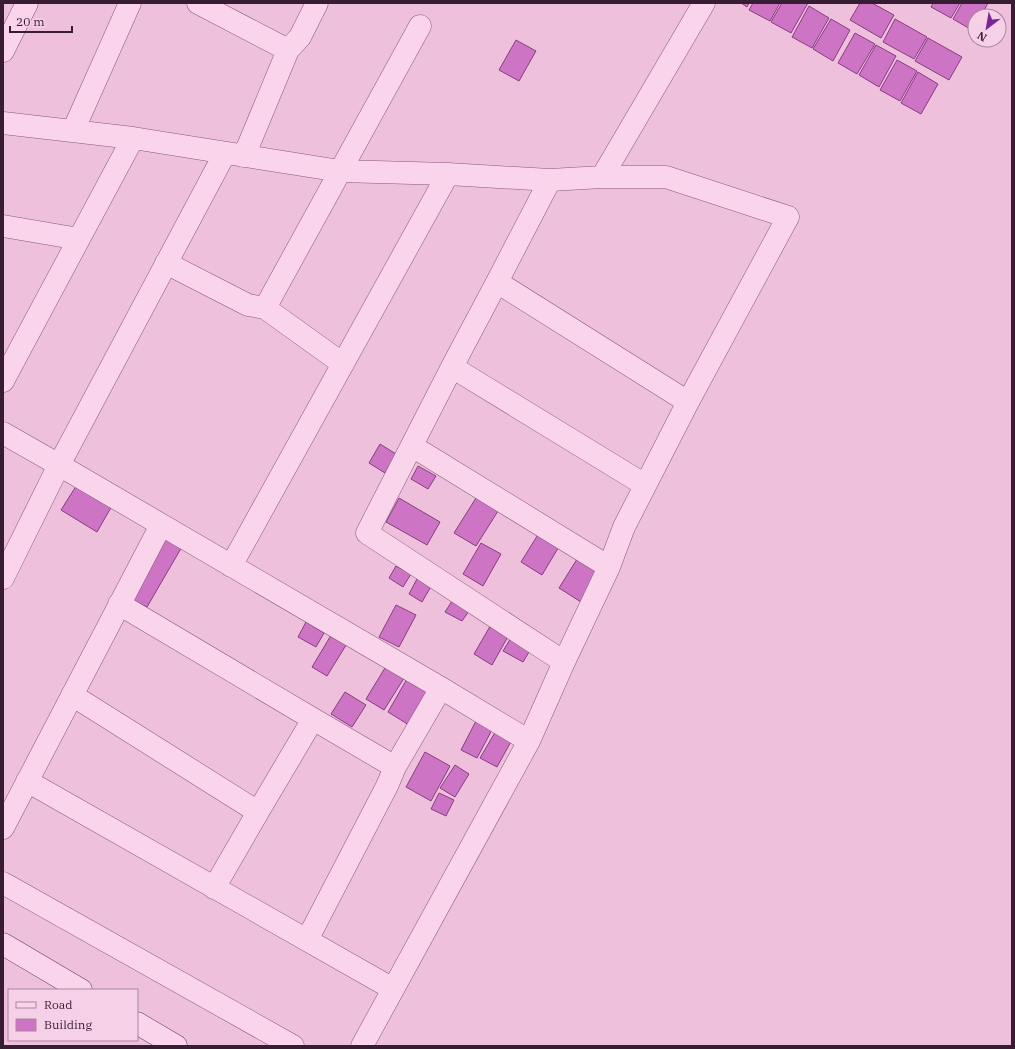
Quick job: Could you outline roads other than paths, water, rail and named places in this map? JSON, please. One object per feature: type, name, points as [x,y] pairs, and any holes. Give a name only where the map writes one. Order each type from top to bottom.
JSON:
[{"type":"street","points":[[3,51],[27,3]]},
{"type":"street","points":[[73,131],[130,3]]},
{"type":"street","points":[[198,3],[288,50]]},
{"type":"street","points":[[3,578],[59,465],[166,264],[234,154],[288,50],[300,37],[317,3]]},
{"type":"street","points":[[602,177],[704,3]]},
{"type":"street","points":[[265,308],[420,26]]},
{"type":"street","points":[[3,123],[133,138],[340,170],[550,180],[602,177],[666,177],[788,217],[688,402],[624,527],[609,567],[564,662],[529,741],[362,1046]]},
{"type":"street","points":[[3,381],[133,138]]},
{"type":"street","points":[[231,566],[448,174]]},
{"type":"street","points":[[550,180],[452,367],[368,533],[564,662]]},
{"type":"street","points":[[3,226],[79,239]]},
{"type":"street","points":[[166,264],[248,305],[265,308],[343,364]]},
{"type":"street","points":[[497,282],[688,402]]},
{"type":"street","points":[[452,367],[645,485]]},
{"type":"street","points":[[3,433],[441,688],[529,741]]},
{"type":"street","points":[[412,446],[609,567]]},
{"type":"street","points":[[3,828],[161,525]]},
{"type":"street","points":[[119,604],[394,767]]},
{"type":"street","points":[[307,940],[387,786],[394,767],[441,688]]},
{"type":"street","points":[[72,695],[258,812]]},
{"type":"street","points":[[214,888],[313,718]]},
{"type":"street","points":[[27,781],[393,989]]},
{"type":"street","points":[[3,883],[293,1046]]},
{"type":"street","points":[[3,944],[79,989]]},
{"type":"street","points":[[138,1024],[176,1046]]}]
